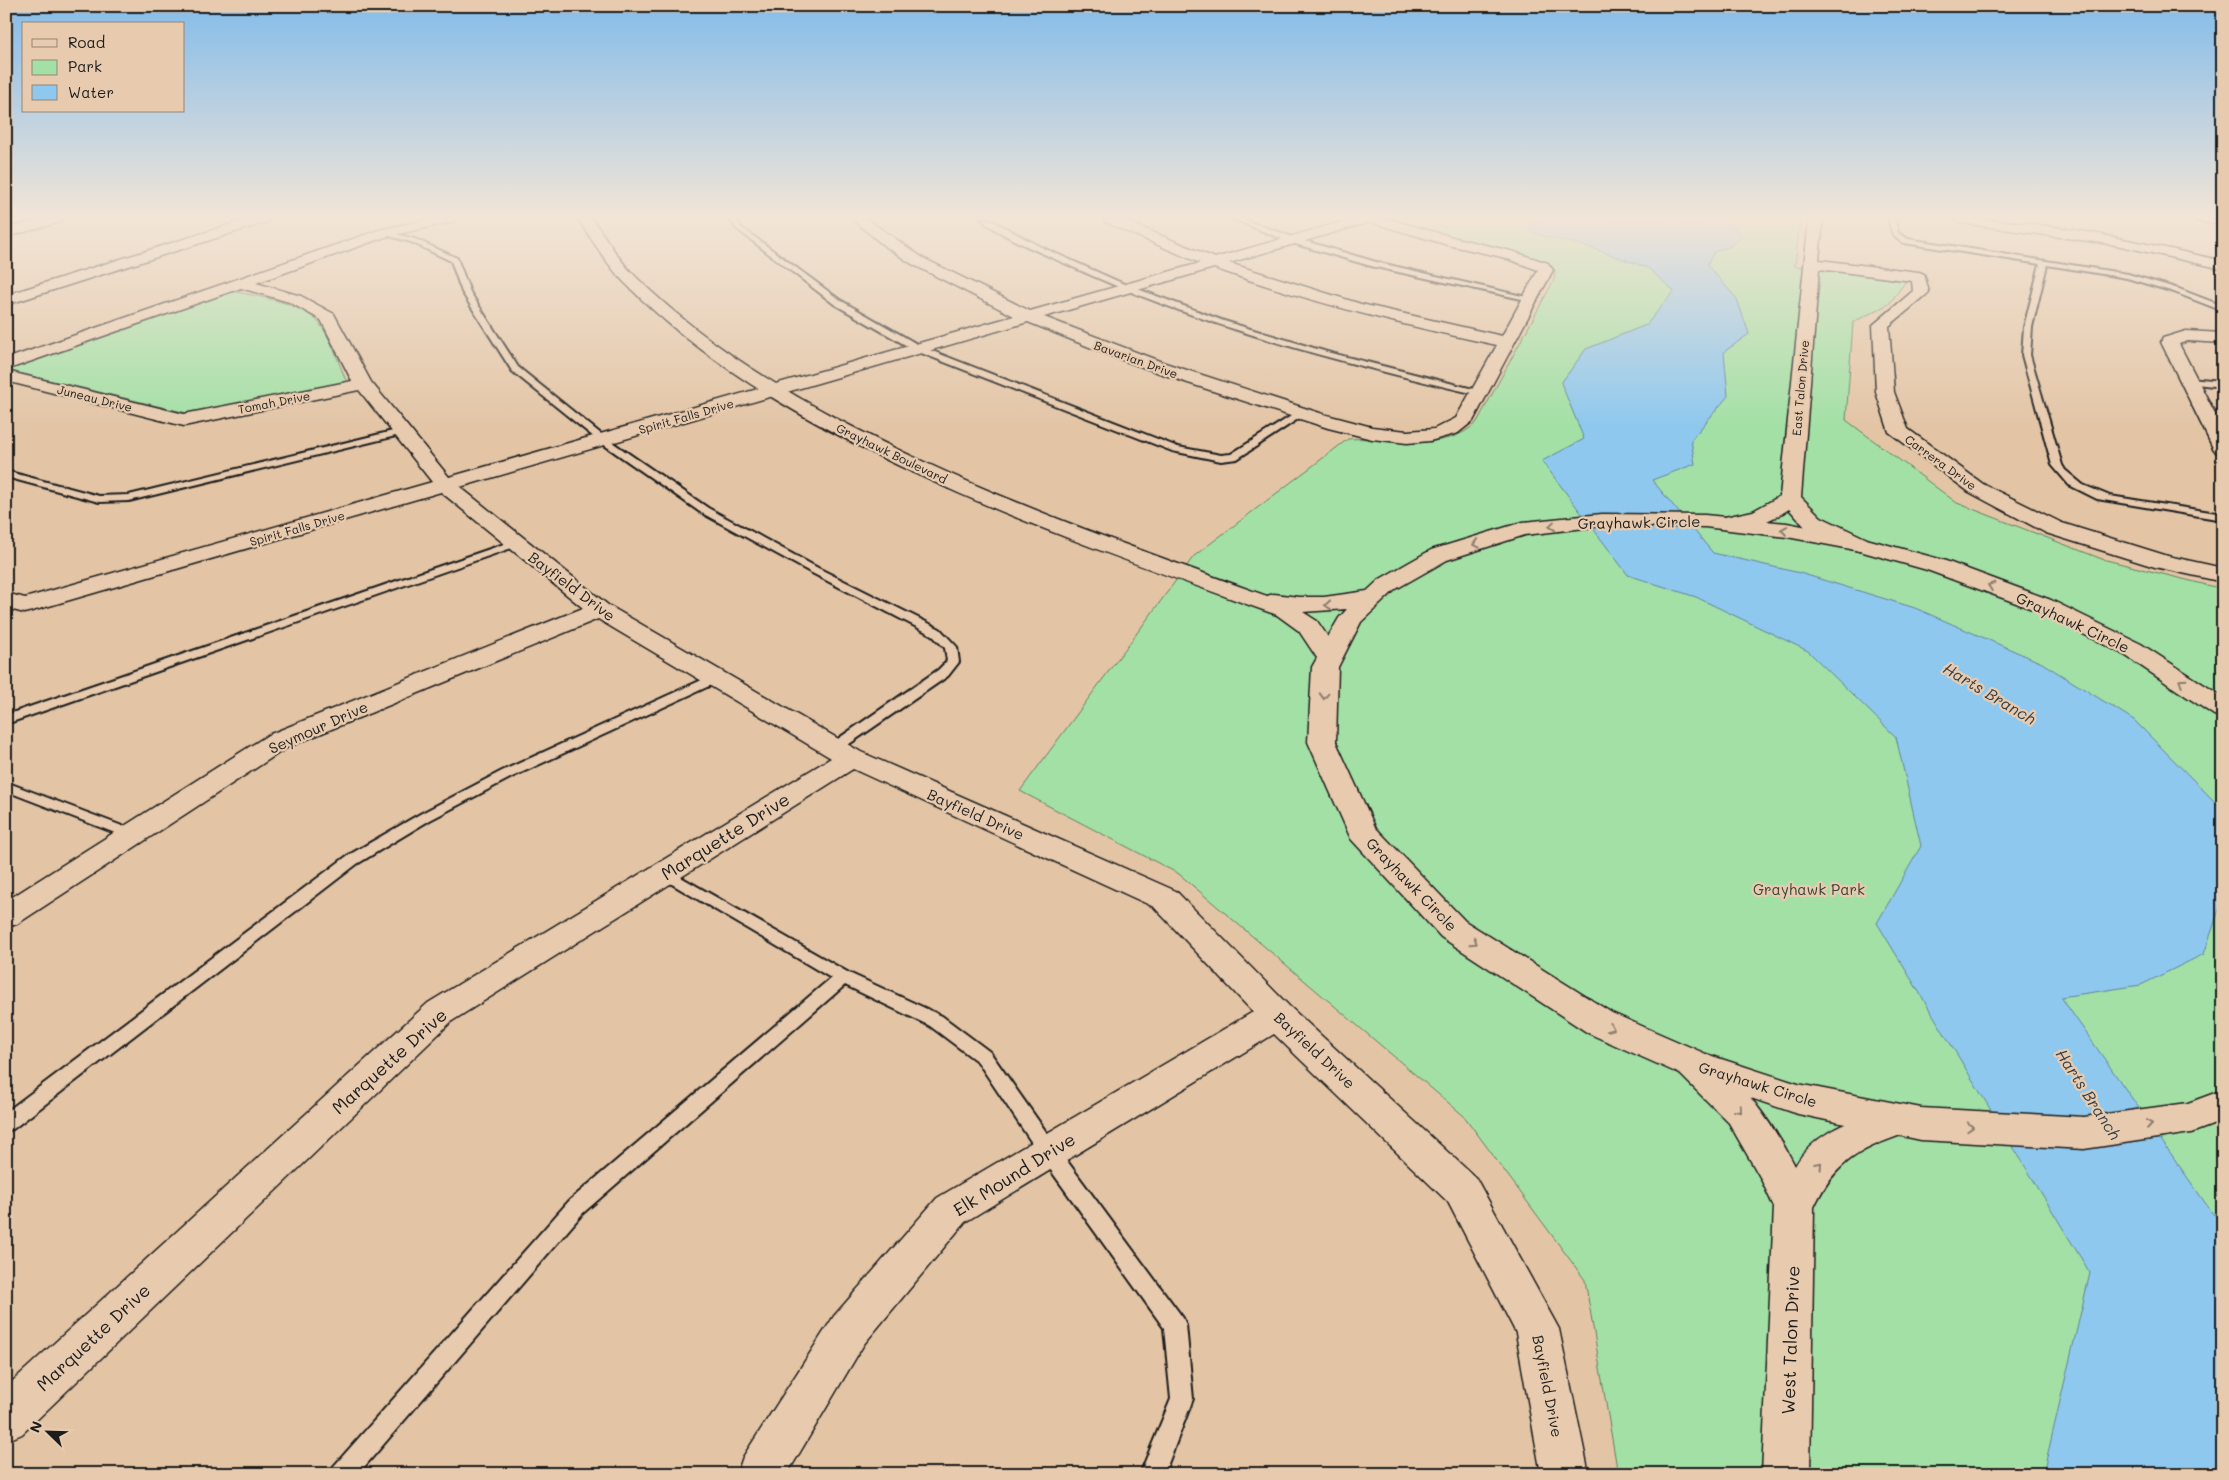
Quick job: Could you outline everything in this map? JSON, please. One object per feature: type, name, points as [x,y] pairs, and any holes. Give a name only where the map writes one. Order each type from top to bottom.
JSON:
[{"type":"street","points":[[6,300],[44,288]]},
{"type":"street","points":[[6,365],[225,288]]},
{"type":"street","name":"Bayfield Drive","points":[[257,288],[295,299],[328,317],[364,384],[445,485],[600,610],[843,753],[1165,899],[1277,1015],[1462,1190],[1537,1328],[1565,1474]]},
{"type":"street","name":"Grayhawk Boulevard","points":[[640,288],[691,333],[772,391],[867,443],[983,497],[1109,547],[1285,610],[1308,626],[1330,658]]},
{"type":"street","name":"Bavarian Drive","points":[[969,288],[1028,317],[1159,368],[1335,423],[1406,437],[1436,435],[1455,429],[1464,422],[1537,288]]},
{"type":"street","name":"Spirit Falls Drive","points":[[6,600],[24,606],[1128,288]]},
{"type":"street","points":[[1293,288],[1451,331],[1508,342]]},
{"type":"street","name":"East Talon Drive","points":[[1790,498],[1810,288]]},
{"type":"street","name":"Carrera Drive","points":[[1921,288],[1922,292],[1881,325],[1886,392],[1899,432],[1976,488],[2054,528],[2163,562],[2223,575]]},
{"type":"street","points":[[2220,439],[2169,342],[2186,336],[2223,338]]},
{"type":"street","name":"Juneau Drive","points":[[6,376],[184,420]]},
{"type":"street","name":"Tomah Drive","points":[[184,420],[364,384]]},
{"type":"street","points":[[1716,522],[1756,518],[1777,509],[1790,498],[1812,522],[1859,544]]},
{"type":"street","name":"Grayhawk Circle","points":[[2207,1112],[2084,1133],[1910,1122],[1798,1099],[1693,1064],[1600,1023],[1453,929],[1362,832],[1322,742],[1325,667],[1352,618],[1388,584],[1439,555],[1523,529],[1602,520],[1716,522],[1787,530],[1859,544],[1935,565],[2043,605],[2132,649],[2223,709]]},
{"type":"street","name":"Grayhawk Boulevard","points":[[1255,598],[1286,604],[1319,605],[1349,602],[1376,596]]},
{"type":"street","name":"Seymour Drive","points":[[6,916],[278,741],[600,610]]},
{"type":"street","name":"Marquette Drive","points":[[6,1418],[440,1012],[665,873],[843,753]]},
{"type":"street","name":"Elk Mound Drive","points":[[760,1474],[849,1330],[952,1210],[1277,1015]]},
{"type":"street","name":"West Talon Drive","points":[[1693,1064],[1742,1112],[1776,1168],[1794,1207],[1786,1474]]},
{"type":"street","name":"West Talon Drive","points":[[1794,1207],[1816,1166],[1841,1145],[1852,1137],[1910,1122]]},
{"type":"lane","points":[[465,288],[515,369],[603,440],[704,510],[814,570],[936,632],[952,647],[953,662],[943,674],[843,753]]},
{"type":"lane","points":[[819,288],[837,302],[919,349],[1175,449],[1221,458],[1233,457],[1302,413]]},
{"type":"lane","points":[[1482,288],[1531,299]]},
{"type":"lane","points":[[2038,288],[2028,327],[2026,355],[2057,464],[2062,473],[2079,488],[2092,494],[2223,517]]},
{"type":"lane","points":[[2170,288],[2223,309]]},
{"type":"lane","points":[[1125,289],[1222,324],[1395,373],[1480,392]]},
{"type":"lane","points":[[2189,380],[2223,384]]},
{"type":"lane","points":[[6,474],[99,499],[129,498],[401,432]]},
{"type":"lane","points":[[6,720],[516,542]]},
{"type":"lane","points":[[6,1123],[352,860],[425,817],[507,774],[715,678]]},
{"type":"lane","points":[[6,786],[133,835]]},
{"type":"lane","points":[[665,873],[843,977],[936,1021],[984,1057],[1049,1152],[1175,1325],[1182,1399],[1152,1474]]},
{"type":"lane","points":[[342,1474],[576,1207],[843,977]]},
{"type":"green space","name":"Grayhawk Park","points":[[1550,288],[1901,288],[1889,304],[1853,322],[1846,420],[1957,503],[2102,559],[2223,589],[2223,1474],[1618,1474],[1585,1280],[1464,1116],[1179,874],[1020,791],[1194,556],[1348,439],[1432,441],[1449,438],[1464,432],[1477,422]]},
{"type":"green space","points":[[230,291],[286,303],[306,312],[314,318],[329,339],[347,383],[195,415],[7,370]]},
{"type":"water","name":"Harts Branch","points":[[1671,288],[1727,288],[1737,299],[1749,334],[1724,352],[1728,396],[1691,440],[1695,464],[1652,480],[1713,553],[1800,573],[1915,608],[2042,663],[2134,720],[2222,809],[2223,898],[2204,954],[2141,985],[2061,997],[2213,1214],[2223,1217],[2223,1474],[2043,1474],[2090,1273],[1877,923],[1921,846],[1896,737],[1808,651],[1696,597],[1628,575],[1542,461],[1584,439],[1561,383],[1586,349],[1646,325],[1674,291]]}]
